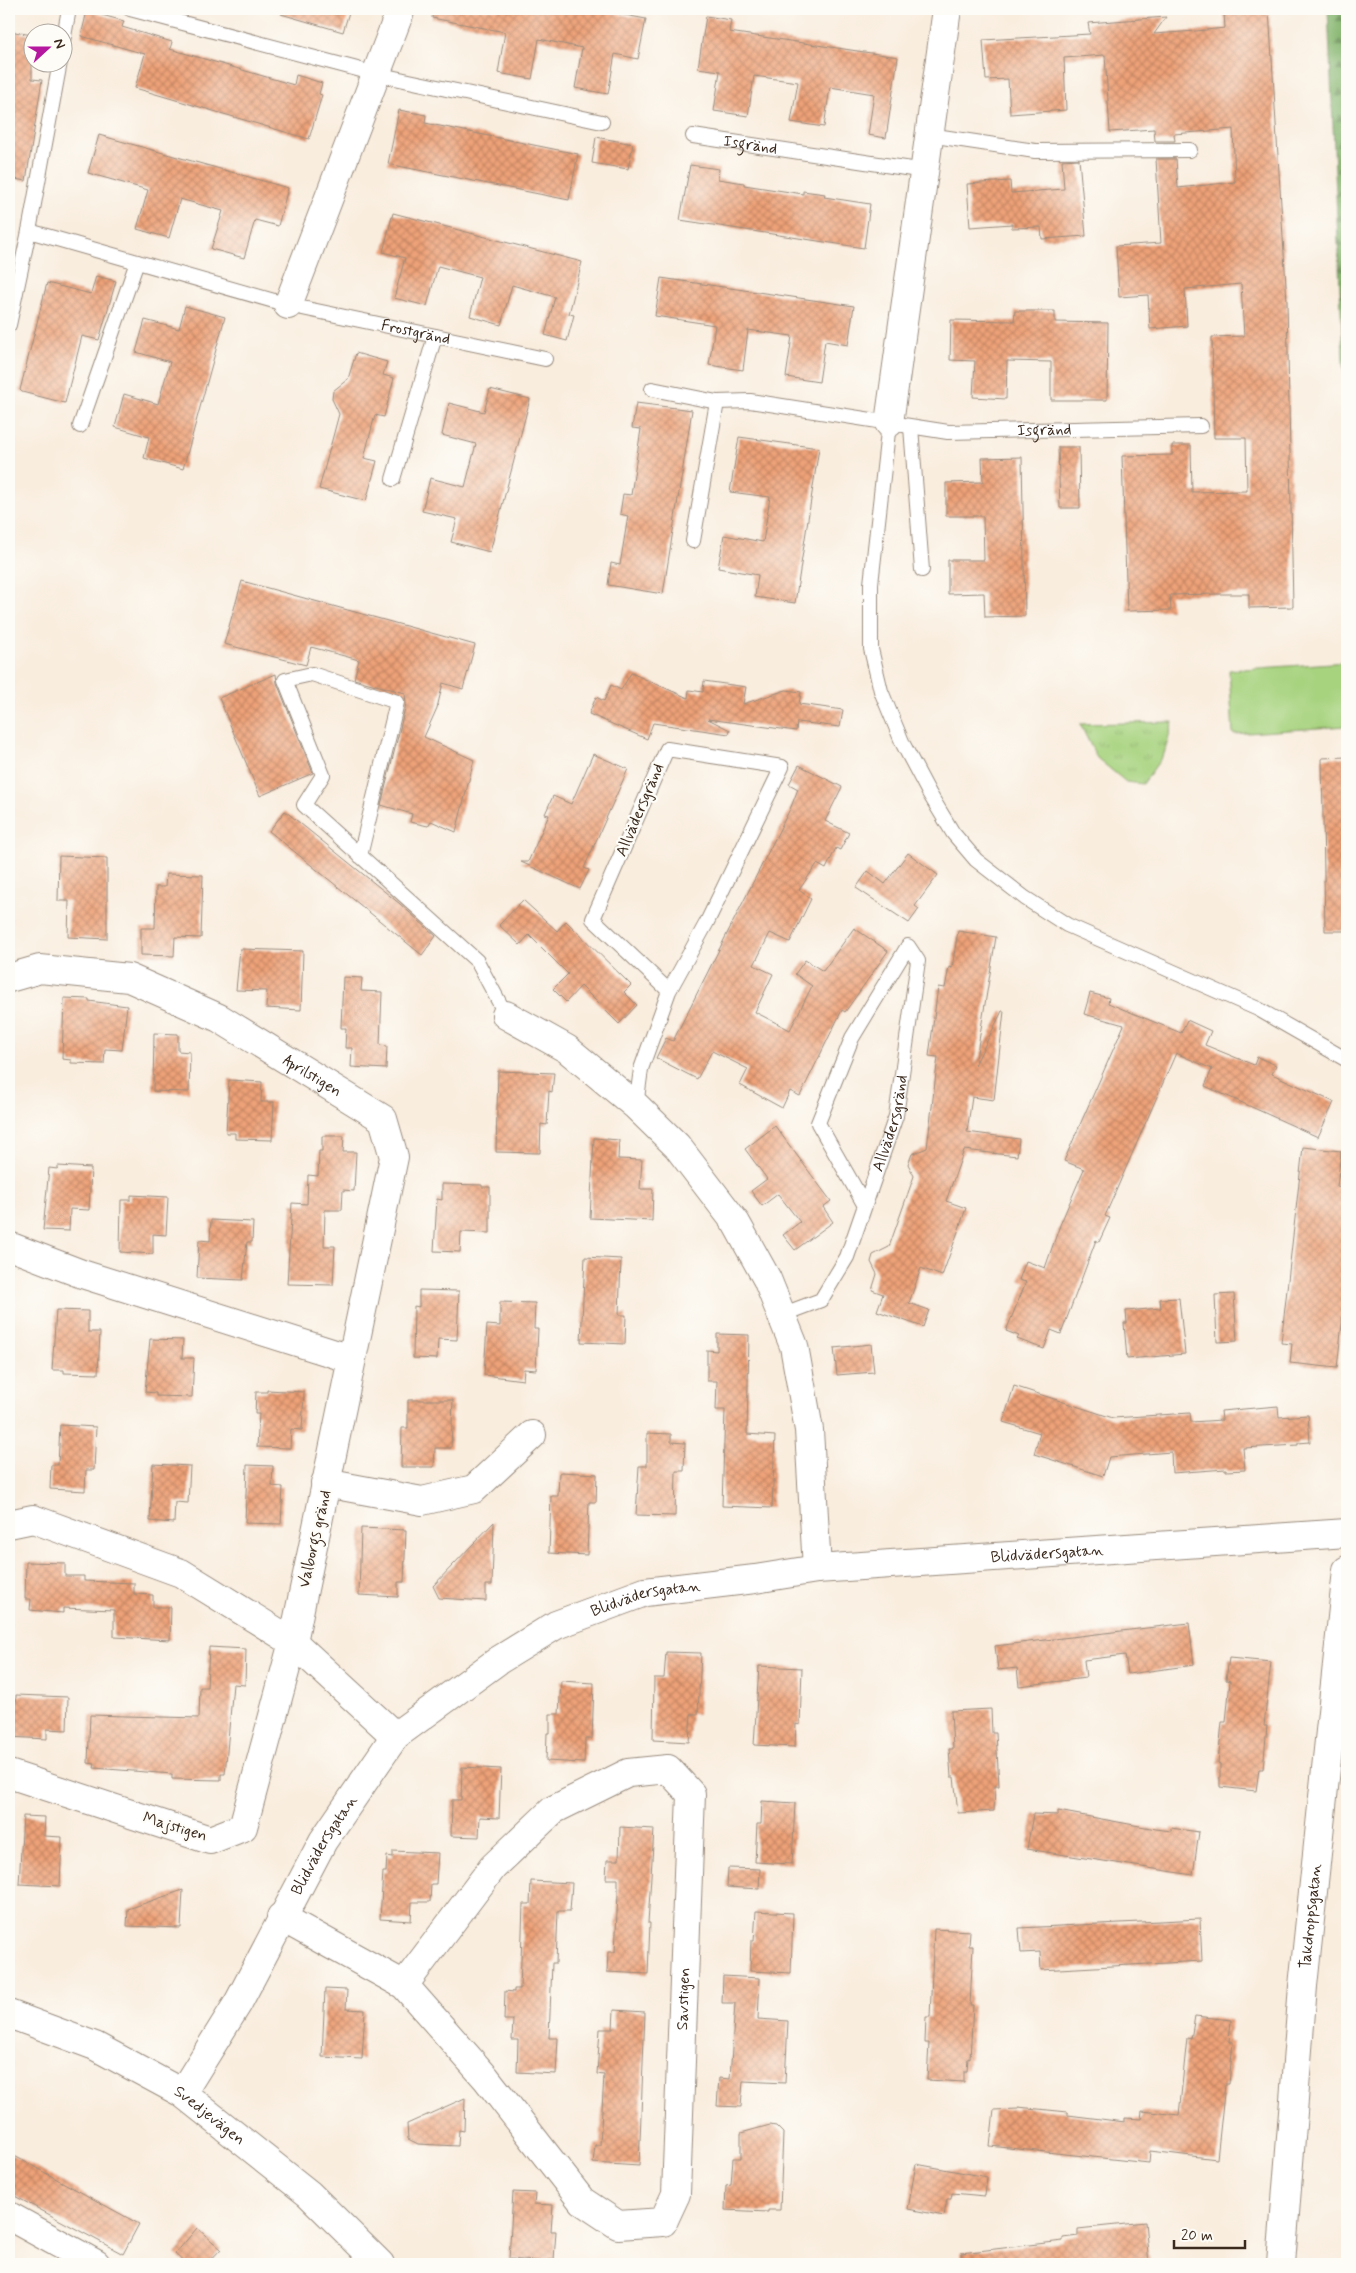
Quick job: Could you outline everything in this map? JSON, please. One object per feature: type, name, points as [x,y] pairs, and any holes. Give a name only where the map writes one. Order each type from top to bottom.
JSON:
[{"type":"street","points":[[288,305],[402,9]]},
{"type":"street","points":[[900,425],[924,171],[947,9]]},
{"type":"street","name":"Aprilstigen","points":[[9,978],[40,969],[129,978],[219,1018],[384,1119],[394,1157],[325,1483]]},
{"type":"street","points":[[506,1015],[567,1049],[636,1106],[677,1146],[736,1223],[767,1279],[794,1346],[809,1430],[817,1569]]},
{"type":"street","points":[[9,1246],[82,1274],[351,1359]]},
{"type":"street","name":"Valborgs gränd","points":[[292,1642],[325,1483],[422,1501],[474,1489],[532,1436]]},
{"type":"street","points":[[9,1524],[33,1518],[181,1573],[292,1642],[395,1736]]},
{"type":"street","name":"Blidvädersgatan","points":[[182,2094],[238,2003],[281,1917],[323,1841],[395,1736],[499,1660],[556,1625],[646,1592],[755,1579],[817,1569],[1347,1533]]},
{"type":"street","name":"Takdroppsgatan","points":[[1281,2264],[1303,1986],[1347,1570]]},
{"type":"street","name":"Majstigen","points":[[9,1774],[210,1840],[243,1827],[292,1642]]},
{"type":"street","name":"Savstigen","points":[[281,1917],[404,1985],[486,2078],[582,2201],[618,2225],[663,2222],[676,2194],[691,1794],[668,1769],[628,1773],[553,1810],[493,1867],[404,1985]]},
{"type":"street","name":"Svedjevägen","points":[[9,2014],[95,2046],[182,2094],[309,2194],[375,2262]]},
{"type":"street","points":[[9,2216],[96,2264]]},
{"type":"lane","points":[[67,22],[69,9]]},
{"type":"lane","points":[[130,9],[376,74],[602,122]]},
{"type":"lane","points":[[9,324],[29,231],[58,72]]},
{"type":"lane","points":[[929,135],[1035,151],[1190,150]]},
{"type":"lane","name":"Isgränd","points":[[693,136],[924,171]]},
{"type":"lane","name":"Frostgränd","points":[[29,231],[288,305],[545,358]]},
{"type":"lane","points":[[80,426],[137,262]]},
{"type":"lane","points":[[393,479],[435,336]]},
{"type":"lane","name":"Isgränd","points":[[652,390],[717,402],[750,401],[948,432],[1201,426]]},
{"type":"lane","points":[[693,541],[717,402]]},
{"type":"lane","points":[[900,425],[922,570]]},
{"type":"lane","points":[[900,425],[872,584],[871,649],[881,691],[903,744],[953,833],[976,860],[1025,898],[1067,924],[1258,1009],[1347,1060]]},
{"type":"lane","points":[[360,856],[396,702],[312,674],[285,680],[323,775],[304,806],[477,961],[506,1015]]},
{"type":"lane","name":"Allvädersgränd","points":[[636,1106],[641,1069],[669,991],[707,922],[782,767],[667,749],[593,919],[669,991]]},
{"type":"lane","name":"Allvädersgränd","points":[[781,1315],[821,1300],[847,1257],[896,1116],[918,961],[908,946],[852,1038],[818,1123],[864,1204]]},
{"type":"green space","points":[[1328,9],[1347,9],[1347,451]]},
{"type":"green space","points":[[1347,662],[1347,726],[1233,734],[1229,670]]},
{"type":"green space","points":[[1173,722],[1164,754],[1143,784],[1126,782],[1097,758],[1080,724]]},
{"type":"building","points":[[281,9],[350,9],[343,32],[281,14]]},
{"type":"building","points":[[433,9],[593,9],[646,19],[638,59],[615,54],[608,94],[575,88],[582,48],[539,39],[532,79],[498,73],[505,32],[432,18]]},
{"type":"building","points":[[1269,10],[1287,302],[1293,607],[1249,608],[1249,594],[1170,595],[1171,610],[1127,611],[1122,456],[1172,455],[1172,445],[1191,445],[1192,492],[1247,491],[1246,438],[1214,438],[1212,337],[1244,336],[1241,284],[1185,289],[1187,326],[1150,329],[1148,295],[1119,297],[1116,246],[1161,243],[1156,159],[1176,159],[1178,188],[1235,182],[1233,129],[1174,134],[1175,141],[1155,141],[1154,129],[1110,132],[1105,55],[1064,58],[1066,110],[1010,114],[1008,79],[986,80],[983,40],[1090,34],[1088,23],[1166,17],[1154,34],[1225,28],[1224,13]]},
{"type":"building","points":[[87,11],[124,21],[122,27],[172,42],[170,49],[294,85],[296,75],[322,83],[319,94],[322,95],[309,139],[135,88],[145,54],[81,36]]},
{"type":"building","points":[[706,16],[731,20],[729,32],[898,57],[886,138],[868,135],[874,94],[830,87],[824,127],[791,122],[798,82],[754,76],[748,116],[714,111],[720,71],[698,68]]},
{"type":"building","points":[[9,31],[22,33],[22,72],[32,72],[32,79],[42,80],[26,181],[9,178]]},
{"type":"building","points":[[399,110],[426,115],[425,123],[578,154],[569,200],[388,164]]},
{"type":"building","points":[[99,135],[288,188],[278,226],[255,220],[244,258],[211,249],[223,211],[180,199],[169,238],[137,229],[148,190],[88,173]]},
{"type":"building","points":[[596,137],[633,144],[628,169],[592,163]]},
{"type":"building","points":[[1079,159],[1086,236],[1042,239],[1041,227],[1012,228],[1012,224],[970,227],[967,184],[1010,181],[1011,193],[1064,189],[1062,160]]},
{"type":"building","points":[[690,165],[719,169],[718,179],[744,183],[744,185],[803,194],[803,191],[825,194],[824,197],[870,204],[864,248],[680,220]]},
{"type":"building","points":[[393,213],[582,262],[569,314],[574,315],[567,341],[545,335],[555,297],[512,285],[501,325],[470,316],[480,277],[438,266],[427,306],[394,298],[405,258],[383,252]]},
{"type":"building","points":[[96,276],[116,281],[99,340],[82,336],[65,403],[22,392],[20,390],[47,283],[91,294]]},
{"type":"building","points":[[661,278],[854,306],[848,345],[825,341],[819,382],[786,377],[792,336],[748,330],[743,370],[709,365],[715,325],[655,316]]},
{"type":"building","points":[[185,306],[225,317],[183,469],[144,458],[149,437],[115,427],[124,394],[158,404],[170,362],[136,352],[145,320],[179,329]]},
{"type":"building","points":[[1015,311],[1055,311],[1055,322],[1108,323],[1107,400],[1051,400],[1051,362],[1007,361],[1006,399],[973,397],[975,361],[950,360],[951,320],[1014,321]]},
{"type":"building","points":[[356,353],[387,362],[383,375],[394,378],[384,417],[375,415],[364,458],[377,461],[366,501],[319,489],[339,414],[332,399],[333,391],[348,379]]},
{"type":"building","points":[[490,389],[530,399],[490,552],[451,542],[457,519],[422,511],[430,478],[465,487],[476,444],[442,435],[449,403],[484,412]]},
{"type":"building","points":[[636,403],[692,410],[663,594],[608,585],[611,563],[620,565],[628,516],[620,514],[623,494],[631,495],[641,429],[632,428]]},
{"type":"building","points":[[739,437],[819,448],[795,603],[755,597],[758,575],[718,568],[724,535],[763,542],[770,497],[730,492]]},
{"type":"building","points":[[1058,447],[1079,447],[1080,508],[1060,508]]},
{"type":"building","points":[[1022,457],[1025,616],[985,617],[984,593],[948,594],[948,560],[984,560],[983,516],[946,516],[946,483],[983,482],[982,458]]},
{"type":"building","points":[[242,581],[475,645],[463,689],[443,683],[437,708],[424,737],[474,760],[456,832],[431,821],[428,826],[410,822],[412,814],[381,805],[406,704],[405,693],[354,679],[359,660],[311,647],[306,665],[224,644]]},
{"type":"building","points":[[631,673],[688,698],[689,690],[703,692],[704,681],[746,687],[743,704],[786,690],[801,692],[799,704],[843,710],[840,727],[797,722],[796,731],[708,719],[730,730],[729,734],[653,723],[647,739],[589,714],[596,697],[604,701],[611,685],[621,690]]},
{"type":"building","points":[[276,674],[277,683],[313,773],[260,796],[219,698]]},
{"type":"building","points":[[593,754],[628,769],[584,868],[589,870],[580,889],[521,862],[528,862],[549,815],[545,814],[553,796],[571,804]]},
{"type":"building","points":[[1347,757],[1347,931],[1325,931],[1322,758]]},
{"type":"building","points":[[799,765],[842,787],[825,821],[849,833],[840,850],[836,848],[826,869],[817,864],[799,890],[811,899],[790,942],[770,933],[754,965],[773,974],[755,1012],[790,1030],[812,986],[795,974],[805,960],[823,971],[854,928],[888,951],[845,1012],[842,1010],[800,1096],[790,1091],[782,1108],[740,1085],[748,1069],[712,1051],[697,1079],[656,1058],[666,1038],[673,1041],[791,807],[798,789],[789,784]]},
{"type":"building","points":[[285,811],[400,904],[436,936],[422,955],[269,831]]},
{"type":"building","points":[[908,853],[938,875],[915,906],[919,909],[909,923],[856,888],[868,871],[885,884]]},
{"type":"building","points":[[59,856],[107,858],[107,939],[68,937],[69,901],[58,901]]},
{"type":"building","points":[[166,874],[203,875],[201,938],[175,937],[174,956],[141,955],[141,928],[155,928],[156,887],[165,887]]},
{"type":"building","points":[[523,900],[557,931],[566,921],[631,985],[624,992],[637,1005],[619,1024],[581,986],[566,1002],[553,989],[568,974],[529,935],[520,945],[499,925]]},
{"type":"building","points":[[958,931],[996,937],[975,1065],[1002,1011],[1004,1011],[994,1100],[972,1097],[967,1132],[1019,1139],[1017,1156],[964,1150],[946,1201],[966,1208],[960,1226],[942,1276],[921,1268],[909,1303],[929,1310],[923,1327],[877,1311],[883,1294],[872,1290],[877,1274],[871,1262],[873,1255],[889,1247],[914,1176],[908,1164],[912,1154],[927,1148],[938,1057],[929,1056],[938,987],[945,988],[949,967],[952,968]]},
{"type":"building","points":[[240,949],[303,951],[301,1010],[266,1008],[267,991],[236,990]]},
{"type":"building","points":[[343,977],[362,978],[361,991],[382,992],[380,1045],[387,1046],[386,1069],[351,1067],[352,1048],[345,1048],[346,1028],[341,1028]]},
{"type":"building","points":[[1090,993],[1109,998],[1108,1003],[1181,1033],[1187,1020],[1211,1031],[1205,1045],[1254,1065],[1257,1057],[1276,1065],[1272,1074],[1334,1102],[1318,1137],[1205,1086],[1212,1069],[1176,1053],[1105,1216],[1110,1218],[1099,1242],[1096,1240],[1061,1334],[1051,1330],[1044,1349],[1017,1339],[1019,1336],[1006,1331],[1026,1282],[1019,1280],[1026,1261],[1045,1268],[1060,1225],[1084,1169],[1064,1161],[1124,1025],[1084,1014]]},
{"type":"building","points":[[64,998],[89,999],[89,1001],[127,1006],[122,1050],[105,1049],[104,1064],[71,1063],[71,1060],[62,1059]]},
{"type":"building","points":[[154,1033],[178,1034],[178,1051],[190,1052],[189,1092],[153,1091]]},
{"type":"building","points":[[498,1071],[554,1073],[552,1092],[549,1091],[547,1125],[541,1124],[540,1153],[496,1152]]},
{"type":"building","points":[[229,1080],[262,1082],[261,1102],[274,1102],[272,1140],[235,1139],[235,1133],[226,1133]]},
{"type":"building","points":[[775,1126],[831,1201],[823,1207],[833,1222],[795,1250],[783,1235],[800,1222],[778,1194],[762,1206],[751,1191],[767,1179],[745,1149]]},
{"type":"building","points":[[322,1136],[344,1136],[343,1152],[356,1152],[354,1191],[343,1190],[342,1210],[325,1210],[324,1246],[335,1246],[333,1285],[287,1284],[292,1203],[307,1204],[308,1175],[318,1176]]},
{"type":"building","points":[[594,1138],[619,1140],[618,1159],[642,1160],[640,1189],[653,1189],[652,1221],[590,1218]]},
{"type":"building","points":[[1303,1147],[1341,1151],[1337,1187],[1347,1188],[1347,1279],[1337,1368],[1290,1363],[1292,1344],[1281,1343]]},
{"type":"building","points":[[58,1166],[91,1168],[89,1210],[70,1209],[69,1231],[43,1230],[49,1168],[58,1169]]},
{"type":"building","points":[[442,1184],[490,1187],[490,1233],[461,1232],[460,1252],[434,1251],[437,1199],[442,1200]]},
{"type":"building","points":[[131,1195],[168,1197],[166,1235],[153,1234],[153,1254],[120,1252],[121,1200],[131,1200]]},
{"type":"building","points":[[211,1220],[253,1222],[252,1242],[247,1242],[243,1280],[197,1278],[199,1240],[210,1241]]},
{"type":"building","points":[[585,1257],[621,1259],[619,1315],[626,1315],[625,1344],[581,1342]]},
{"type":"building","points":[[419,1290],[459,1291],[457,1340],[438,1339],[437,1359],[413,1358],[414,1306],[419,1307]]},
{"type":"building","points":[[1234,1294],[1237,1341],[1217,1342],[1215,1295]]},
{"type":"building","points":[[1179,1298],[1185,1354],[1127,1359],[1124,1323],[1127,1323],[1126,1311],[1161,1308],[1160,1299]]},
{"type":"building","points":[[500,1302],[535,1303],[534,1329],[538,1329],[536,1370],[524,1369],[523,1380],[484,1375],[487,1325],[500,1326]]},
{"type":"building","points":[[56,1310],[88,1311],[88,1332],[100,1332],[98,1374],[64,1373],[64,1370],[52,1370]]},
{"type":"building","points":[[717,1334],[749,1335],[747,1434],[775,1436],[772,1508],[722,1506],[725,1410],[716,1410],[717,1381],[707,1381],[707,1350],[717,1351]]},
{"type":"building","points":[[150,1339],[183,1340],[182,1358],[194,1358],[192,1397],[156,1396],[156,1393],[145,1392]]},
{"type":"building","points":[[871,1344],[874,1372],[837,1375],[834,1348]]},
{"type":"building","points":[[1014,1386],[1113,1418],[1190,1413],[1191,1422],[1222,1420],[1221,1411],[1278,1406],[1279,1417],[1308,1415],[1310,1442],[1298,1443],[1298,1445],[1243,1448],[1245,1470],[1226,1471],[1226,1469],[1172,1473],[1171,1452],[1109,1457],[1103,1476],[1034,1454],[1040,1433],[1003,1422]]},
{"type":"building","points":[[267,1390],[304,1392],[302,1430],[291,1429],[290,1448],[257,1447],[259,1414],[255,1414],[256,1392],[267,1392]]},
{"type":"building","points":[[408,1400],[453,1400],[451,1448],[435,1448],[434,1467],[401,1467],[402,1428],[408,1428]]},
{"type":"building","points":[[60,1425],[96,1427],[94,1470],[86,1470],[85,1491],[50,1489],[51,1465],[58,1465]]},
{"type":"building","points":[[647,1433],[671,1434],[671,1442],[685,1443],[684,1471],[676,1471],[675,1516],[636,1515],[639,1466],[647,1466]]},
{"type":"building","points":[[153,1464],[190,1466],[188,1503],[175,1502],[174,1523],[150,1521]]},
{"type":"building","points":[[247,1465],[273,1466],[272,1486],[283,1487],[281,1524],[245,1523]]},
{"type":"building","points":[[559,1473],[597,1474],[596,1502],[589,1502],[587,1555],[549,1553],[551,1496],[558,1496]]},
{"type":"building","points":[[494,1522],[492,1585],[486,1585],[486,1601],[439,1598],[433,1586]]},
{"type":"building","points":[[361,1528],[406,1530],[404,1582],[398,1582],[398,1597],[359,1595]]},
{"type":"building","points":[[26,1562],[65,1563],[65,1576],[84,1576],[84,1581],[134,1583],[134,1594],[153,1595],[153,1607],[171,1607],[170,1640],[114,1637],[114,1610],[63,1608],[63,1613],[30,1610],[31,1599],[25,1599]]},
{"type":"building","points":[[1189,1623],[1194,1665],[1128,1674],[1125,1655],[1084,1660],[1086,1678],[1019,1686],[1017,1668],[998,1670],[995,1646]]},
{"type":"building","points":[[209,1647],[246,1649],[245,1685],[233,1684],[225,1774],[221,1774],[221,1780],[172,1779],[172,1774],[94,1768],[95,1764],[88,1763],[90,1715],[199,1718],[200,1687],[207,1687]]},
{"type":"building","points":[[666,1652],[701,1653],[698,1714],[691,1714],[689,1742],[653,1740],[654,1678],[664,1678]]},
{"type":"building","points":[[1229,1658],[1271,1662],[1264,1726],[1267,1726],[1263,1769],[1259,1769],[1256,1791],[1220,1787],[1220,1764],[1218,1763],[1222,1722],[1226,1722],[1230,1681],[1226,1680]]},
{"type":"building","points":[[759,1666],[802,1668],[800,1725],[796,1724],[795,1747],[754,1745]]},
{"type":"building","points":[[561,1681],[594,1683],[592,1739],[585,1739],[584,1763],[546,1761],[547,1733],[550,1733],[550,1714],[559,1714]]},
{"type":"building","points":[[16,1695],[68,1697],[67,1730],[47,1729],[47,1739],[9,1737],[10,1701],[16,1701]]},
{"type":"building","points":[[991,1709],[992,1733],[996,1733],[999,1786],[995,1786],[994,1811],[958,1813],[954,1777],[951,1777],[949,1749],[953,1749],[951,1711]]},
{"type":"building","points":[[462,1767],[501,1769],[499,1818],[480,1817],[479,1837],[451,1836],[452,1800],[461,1800]]},
{"type":"building","points":[[762,1801],[795,1803],[792,1864],[755,1862],[757,1824],[761,1824]]},
{"type":"building","points":[[1058,1811],[1156,1829],[1171,1831],[1171,1828],[1199,1832],[1193,1875],[1027,1849],[1033,1814],[1058,1815]]},
{"type":"building","points":[[23,1816],[45,1817],[44,1836],[62,1837],[60,1886],[19,1884]]},
{"type":"building","points":[[620,1827],[654,1829],[648,1923],[650,1923],[648,1974],[607,1972],[608,1952],[615,1952],[618,1879],[606,1879],[607,1860],[619,1860]]},
{"type":"building","points":[[393,1851],[438,1853],[436,1884],[431,1884],[430,1902],[412,1902],[411,1921],[380,1919],[383,1872],[386,1872],[387,1856],[393,1857]]},
{"type":"building","points":[[728,1868],[760,1869],[759,1889],[727,1887]]},
{"type":"building","points":[[531,1881],[572,1883],[570,1911],[558,1911],[556,1963],[552,1963],[549,2038],[558,2038],[556,2074],[517,2072],[518,2040],[512,2040],[513,2020],[504,2020],[505,1991],[514,1992],[514,1989],[520,1989],[523,1904],[530,1904]]},
{"type":"building","points":[[183,1890],[181,1928],[127,1926],[128,1909]]},
{"type":"building","points":[[756,1911],[793,1913],[791,1973],[750,1971],[751,1941],[754,1941]]},
{"type":"building","points":[[1200,1919],[1202,1961],[1041,1970],[1040,1952],[1021,1953],[1019,1928]]},
{"type":"building","points":[[934,1929],[970,1931],[969,1946],[973,1946],[970,2005],[973,2005],[970,2059],[968,2058],[967,2071],[964,2071],[964,2082],[927,2080],[929,2043],[925,2043],[926,2017],[930,2017]]},
{"type":"building","points":[[723,1976],[760,1978],[758,2019],[788,2021],[785,2083],[743,2081],[741,2107],[717,2106],[719,2078],[730,2079],[735,2003],[722,2003]]},
{"type":"building","points":[[325,1989],[347,1990],[346,2009],[365,2010],[362,2059],[322,2057]]},
{"type":"building","points":[[614,2010],[645,2012],[639,2166],[593,2163],[595,2145],[600,2145],[604,2075],[597,2074],[600,2029],[613,2029]]},
{"type":"building","points":[[1195,2016],[1231,2020],[1229,2042],[1233,2042],[1229,2084],[1225,2084],[1217,2159],[1150,2151],[1149,2163],[990,2146],[994,2110],[1018,2109],[1018,2107],[1068,2112],[1068,2115],[1125,2122],[1125,2118],[1141,2119],[1142,2111],[1179,2115],[1187,2038],[1191,2039]]},
{"type":"building","points":[[465,2098],[464,2131],[459,2130],[458,2146],[418,2144],[408,2139],[407,2124]]},
{"type":"building","points":[[770,2125],[776,2126],[783,2133],[780,2210],[768,2210],[768,2212],[725,2210],[726,2186],[731,2185],[733,2158],[741,2158],[741,2133]]},
{"type":"building","points":[[9,2153],[139,2224],[123,2254],[9,2193]]},
{"type":"building","points":[[916,2164],[987,2177],[985,2196],[952,2193],[951,2199],[947,2199],[944,2216],[908,2209]]},
{"type":"building","points":[[513,2192],[535,2193],[534,2204],[553,2205],[551,2231],[556,2231],[554,2260],[549,2260],[549,2262],[509,2259]]},
{"type":"building","points":[[1145,2222],[1149,2264],[962,2264],[961,2253],[1063,2241],[1063,2238],[1078,2236],[1078,2229]]},
{"type":"building","points":[[197,2228],[221,2249],[207,2264],[186,2264],[175,2254]]}]
